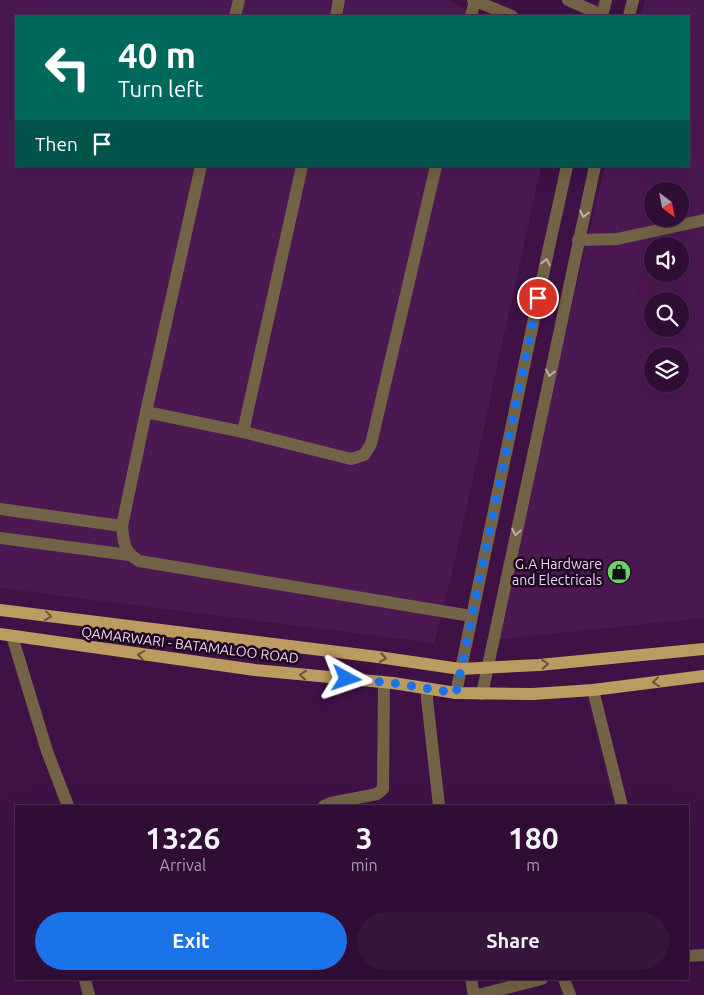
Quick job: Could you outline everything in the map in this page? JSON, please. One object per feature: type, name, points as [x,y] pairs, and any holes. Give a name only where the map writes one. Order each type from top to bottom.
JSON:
[{"type":"main road","name":"QAMARWARI - BATAMALOO ROAD","points":[[0,610],[378,657],[460,670],[539,665],[704,649]]},
{"type":"main road","name":"QAMARWARI - BATAMALOO ROAD","points":[[6,635],[255,670],[384,682],[456,693],[533,694],[594,690],[704,676]]},
{"type":"street","points":[[235,15],[239,0]]},
{"type":"street","points":[[336,15],[339,0]]},
{"type":"street","points":[[471,15],[474,0],[510,15]]},
{"type":"street","points":[[568,0],[600,15]]},
{"type":"street","points":[[602,15],[606,0]]},
{"type":"street","points":[[630,15],[633,0]]},
{"type":"street","points":[[129,555],[124,545],[122,526],[201,167]]},
{"type":"street","points":[[243,432],[302,167]]},
{"type":"street","points":[[146,412],[243,432],[351,459],[364,455],[371,444],[436,167]]},
{"type":"street","points":[[456,693],[567,167]]},
{"type":"street","points":[[482,694],[595,167]]},
{"type":"street","points":[[578,240],[617,239],[704,220]]},
{"type":"street","points":[[0,509],[122,526]]},
{"type":"street","points":[[0,538],[129,555],[139,561],[471,616]]},
{"type":"street","points":[[6,635],[68,805]]},
{"type":"street","points":[[326,805],[377,794],[383,789],[384,682]]},
{"type":"street","points":[[427,689],[439,805]]},
{"type":"street","points":[[594,690],[622,805]]},
{"type":"street","points":[[689,956],[704,955]]},
{"type":"street","points":[[85,980],[90,995]]},
{"type":"street","points":[[471,980],[476,995],[538,980]]},
{"type":"street","points":[[564,980],[570,995]]},
{"type":"shaded area","points":[[0,0],[448,0],[479,15],[15,15],[15,167],[541,167],[453,569],[434,643],[0,588]]},
{"type":"shaded area","points":[[645,0],[704,0],[704,618],[492,640],[605,167],[690,167],[690,15],[641,15]]},
{"type":"place","name":"G.A Hardware and Electricals","points":[[619,572]]},
{"type":"route","points":[[347,679],[393,683],[456,693],[538,298]]}]
